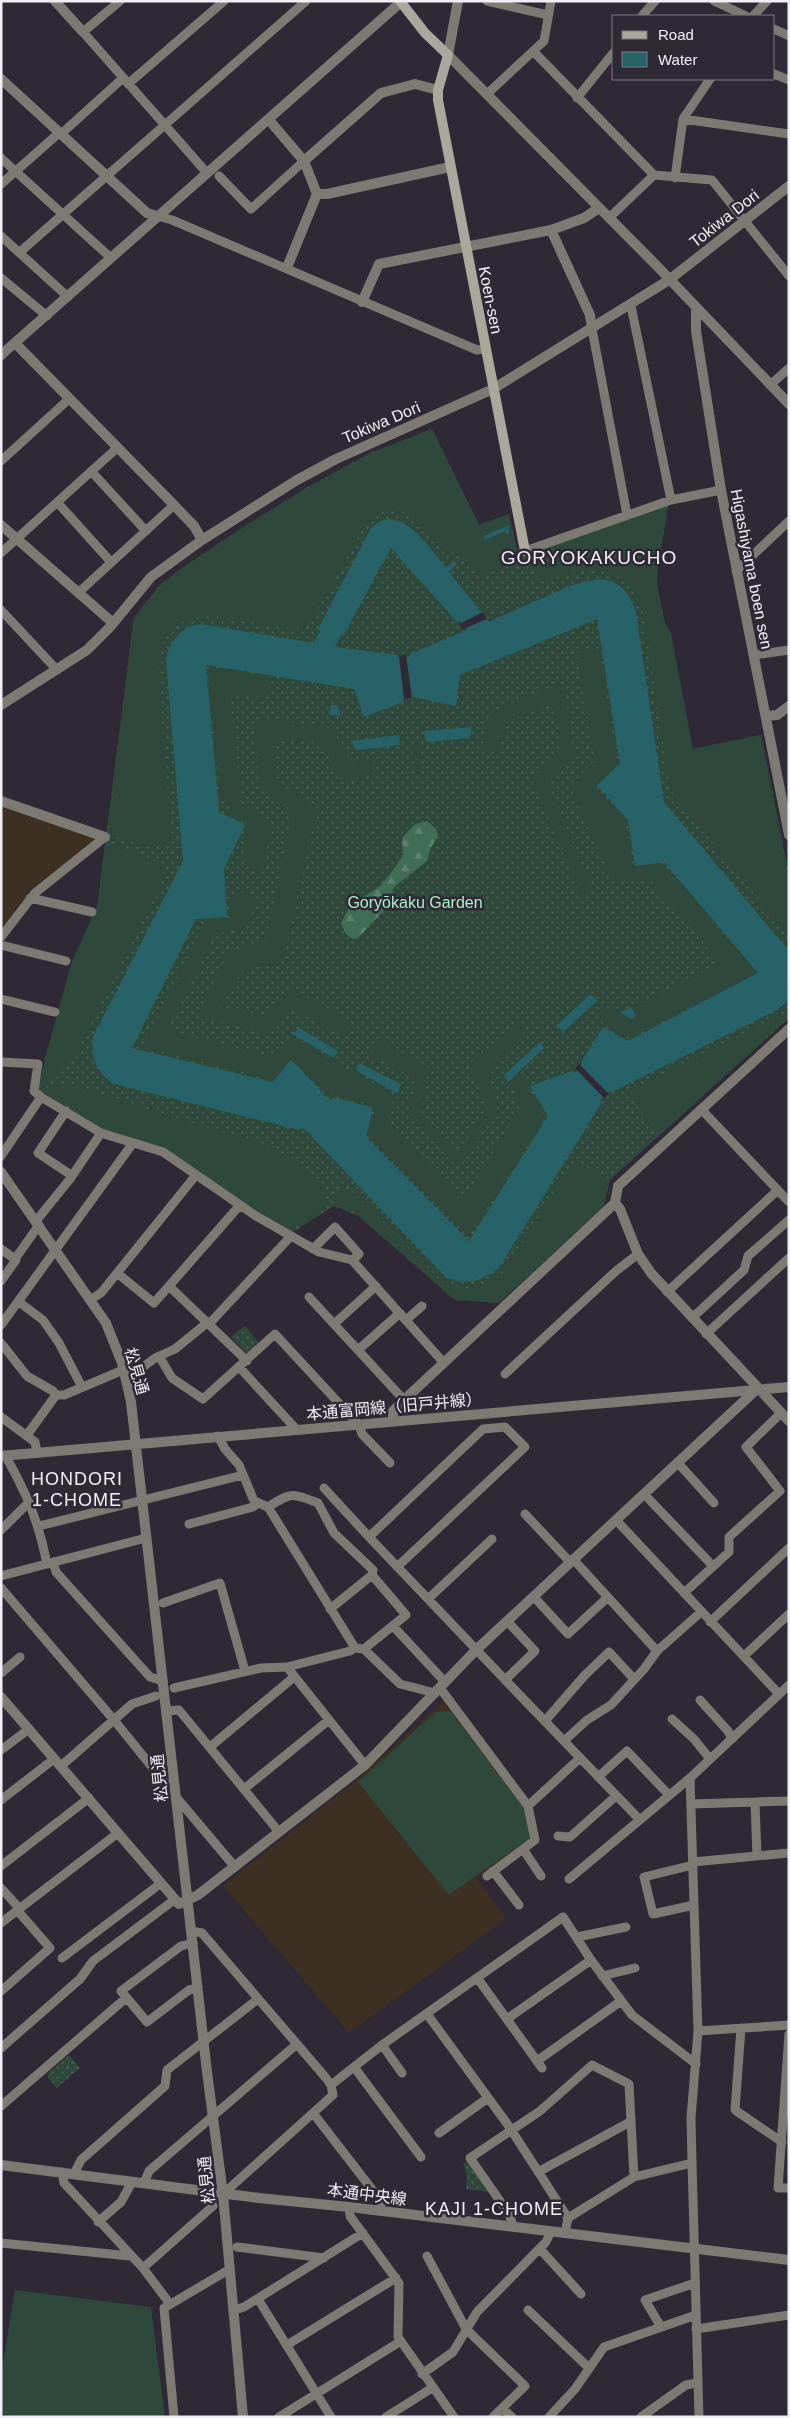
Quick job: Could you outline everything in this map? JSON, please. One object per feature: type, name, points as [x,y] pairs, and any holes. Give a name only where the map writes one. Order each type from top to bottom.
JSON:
[{"type":"main road","points":[[401,2],[426,33],[448,55]]},
{"type":"main road","name":"Koen-sen","points":[[448,55],[438,90],[450,167],[525,551]]},
{"type":"street","points":[[55,1],[208,173]]},
{"type":"street","points":[[83,32],[120,1]]},
{"type":"street","points":[[1,184],[60,133],[224,1]]},
{"type":"street","points":[[20,252],[306,1]]},
{"type":"street","points":[[458,1],[448,55],[789,404]]},
{"type":"street","points":[[487,1],[548,15]]},
{"type":"street","points":[[487,94],[544,41],[551,1]]},
{"type":"street","points":[[645,15],[655,1]]},
{"type":"street","points":[[714,1],[744,15]]},
{"type":"street","points":[[754,15],[766,1]]},
{"type":"street","points":[[1,356],[401,2]]},
{"type":"street","points":[[775,29],[789,36]]},
{"type":"street","points":[[533,51],[654,175],[712,180],[789,276]]},
{"type":"street","points":[[577,98],[612,54]]},
{"type":"street","points":[[775,74],[789,80]]},
{"type":"street","points":[[1,79],[147,213],[172,220],[476,350],[485,349]]},
{"type":"street","points":[[675,178],[683,119],[709,80]]},
{"type":"street","points":[[218,176],[251,209],[381,92],[415,84],[438,90]]},
{"type":"street","points":[[683,119],[789,134]]},
{"type":"street","points":[[269,120],[304,161],[317,194],[288,265]]},
{"type":"street","points":[[1,158],[112,258]]},
{"type":"street","points":[[317,194],[326,194],[450,167]]},
{"type":"street","points":[[609,218],[654,175]]},
{"type":"street","name":"Tokiwa Dori","points":[[1,705],[87,650],[113,623],[151,577],[202,540],[297,480],[336,458],[494,389],[592,330],[669,280],[789,186]]},
{"type":"street","points":[[362,302],[379,264],[551,230],[584,218],[599,208]]},
{"type":"street","points":[[551,230],[590,315],[627,515]]},
{"type":"street","points":[[1,236],[68,297]]},
{"type":"street","points":[[1,278],[47,316]]},
{"type":"street","points":[[631,306],[671,500]]},
{"type":"street","name":"Higashiyama boen sen","points":[[696,308],[696,331],[721,490],[789,835]]},
{"type":"street","points":[[16,344],[194,526],[202,540]]},
{"type":"street","points":[[770,385],[789,368]]},
{"type":"street","points":[[1,461],[69,399]]},
{"type":"street","points":[[1,553],[117,448]]},
{"type":"street","points":[[91,471],[146,531]]},
{"type":"street","points":[[525,551],[671,500],[721,490]]},
{"type":"street","points":[[57,502],[111,562]]},
{"type":"street","points":[[78,593],[174,505]]},
{"type":"street","points":[[736,571],[789,521]]},
{"type":"street","points":[[1,525],[113,623]]},
{"type":"street","points":[[1,610],[57,670]]},
{"type":"street","points":[[754,655],[789,650]]},
{"type":"street","points":[[766,716],[777,715],[789,706]]},
{"type":"street","points":[[1,801],[101,834],[105,838],[30,898],[1,937]]},
{"type":"street","points":[[30,898],[92,912]]},
{"type":"street","points":[[1,945],[66,960]]},
{"type":"street","points":[[1,999],[55,1012]]},
{"type":"street","points":[[393,1421],[393,1411],[404,1400],[615,1203],[618,1186],[789,1030]]},
{"type":"street","points":[[1,1062],[38,1064],[34,1091],[42,1097],[102,1133],[163,1152],[240,1205],[313,1249],[328,1255],[352,1260],[444,1363]]},
{"type":"street","points":[[1,1156],[42,1097]]},
{"type":"street","points":[[701,1109],[789,1202]]},
{"type":"street","points":[[66,1111],[38,1153],[71,1175]]},
{"type":"street","points":[[1,1281],[38,1223],[102,1133]]},
{"type":"street","points":[[1,1325],[133,1143]]},
{"type":"street","name":"松見通","points":[[1,1172],[92,1299],[106,1323],[124,1372],[131,1402],[192,1943],[223,2194],[244,2417]]},
{"type":"street","points":[[92,1299],[101,1293],[196,1175]]},
{"type":"street","points":[[667,1292],[778,1190]]},
{"type":"street","points":[[615,1203],[620,1209],[638,1254],[667,1292],[789,1421]]},
{"type":"street","points":[[117,1273],[154,1303],[240,1205]]},
{"type":"street","points":[[692,1318],[744,1270],[748,1256],[789,1220]]},
{"type":"street","points":[[313,1249],[335,1227],[360,1254],[352,1260]]},
{"type":"street","points":[[56,1395],[64,1395],[124,1372],[135,1373],[159,1356],[175,1349],[209,1322],[291,1236]]},
{"type":"street","points":[[1,1249],[15,1259]]},
{"type":"street","points":[[505,1374],[616,1271],[638,1254]]},
{"type":"street","points":[[706,1334],[789,1258]]},
{"type":"street","points":[[169,1286],[209,1322],[246,1361]]},
{"type":"street","points":[[334,1324],[376,1286]]},
{"type":"street","points":[[309,1297],[404,1400]]},
{"type":"street","points":[[19,1302],[43,1320],[67,1357],[82,1387]]},
{"type":"street","points":[[406,1320],[422,1306]]},
{"type":"street","points":[[358,1350],[400,1313]]},
{"type":"street","points":[[159,1356],[172,1378],[203,1399],[275,1334],[359,1425],[362,1434],[390,1463]]},
{"type":"street","points":[[1,1343],[28,1376],[53,1390],[56,1395]]},
{"type":"street","points":[[239,1367],[297,1430]]},
{"type":"street","name":"本通富岡線（旧戸井線）","points":[[3,1456],[789,1387]]},
{"type":"street","points":[[1,1697],[180,1904],[198,1895],[364,1765],[476,1650],[757,1389]]},
{"type":"street","points":[[27,1435],[56,1395]]},
{"type":"street","points":[[494,1413],[495,1428]]},
{"type":"street","points":[[684,1593],[728,1552],[729,1536],[780,1491],[746,1447],[781,1413]]},
{"type":"street","points":[[1,1417],[35,1442],[37,1452]]},
{"type":"street","points":[[369,1537],[483,1429],[505,1427],[525,1448],[398,1567]]},
{"type":"street","points":[[218,1436],[225,1449],[240,1466],[254,1501],[268,1507],[330,1609],[360,1648],[400,1684],[440,1688]]},
{"type":"street","points":[[3,1456],[29,1502],[39,1526],[50,1563],[56,1572],[150,1677],[163,1681]]},
{"type":"street","points":[[678,1463],[714,1503]]},
{"type":"street","points":[[39,1526],[243,1475]]},
{"type":"street","points":[[324,1488],[476,1650],[640,1820]]},
{"type":"street","points":[[268,1507],[282,1498],[295,1494],[318,1503],[334,1533],[373,1570],[372,1576],[330,1609]]},
{"type":"street","points":[[644,1494],[713,1566]]},
{"type":"street","points":[[1,1530],[29,1502]]},
{"type":"street","points":[[190,1524],[258,1504]]},
{"type":"street","points":[[525,1514],[657,1651]]},
{"type":"street","points":[[616,1520],[779,1694]]},
{"type":"street","points":[[1,1576],[146,1538]]},
{"type":"street","points":[[428,1599],[492,1539]]},
{"type":"street","points":[[710,1622],[789,1548]]},
{"type":"street","points":[[174,1688],[261,1668],[287,1667],[360,1648],[406,1615],[372,1576]]},
{"type":"street","points":[[163,1603],[220,1583],[245,1671]]},
{"type":"street","points":[[1,1588],[114,1720],[165,1783]]},
{"type":"street","points":[[534,1597],[568,1634],[607,1598]]},
{"type":"street","points":[[564,1741],[587,1720],[611,1705],[657,1651],[702,1612]]},
{"type":"street","points":[[744,1656],[789,1614]]},
{"type":"street","points":[[505,1680],[535,1651],[507,1622]]},
{"type":"street","points":[[393,1626],[528,1806],[535,1840],[490,1874],[519,1905]]},
{"type":"street","points":[[544,1721],[585,1675],[609,1652],[634,1679]]},
{"type":"street","points":[[1,1673],[20,1657]]},
{"type":"street","points":[[287,1667],[364,1765]]},
{"type":"street","points":[[210,1747],[294,1677]]},
{"type":"street","points":[[570,1878],[690,1778],[789,1685]]},
{"type":"street","points":[[1,1800],[58,1762],[132,1704],[156,1696]]},
{"type":"street","points":[[700,1700],[728,1731],[732,1739]]},
{"type":"street","points":[[167,1710],[179,1710],[279,1832]]},
{"type":"street","points":[[672,1719],[694,1739],[710,1759]]},
{"type":"street","points":[[244,1790],[329,1720]]},
{"type":"street","points":[[1,1750],[29,1729]]},
{"type":"street","points":[[598,1777],[626,1751],[669,1795]]},
{"type":"street","points":[[528,1806],[580,1758]]},
{"type":"street","points":[[690,1778],[698,2031],[692,2118],[698,2417]]},
{"type":"street","points":[[558,1836],[570,1837],[616,1796]]},
{"type":"street","points":[[176,1797],[235,1867]]},
{"type":"street","points":[[1,1866],[89,1798]]},
{"type":"street","points":[[755,1802],[757,1856]]},
{"type":"street","points":[[691,1804],[789,1802]]},
{"type":"street","points":[[1,1924],[118,1833]]},
{"type":"street","points":[[523,1849],[541,1876]]},
{"type":"street","points":[[694,1905],[653,1914],[644,1877],[694,1864],[789,1853]]},
{"type":"street","points":[[62,1958],[156,1887]]},
{"type":"street","points":[[1,1888],[50,1948],[1,1991]]},
{"type":"street","points":[[1,2048],[80,1979],[94,1961],[170,1903]]},
{"type":"street","points":[[331,2085],[382,2045],[564,1917],[590,1960],[621,2001],[640,2022],[696,2064]]},
{"type":"street","points":[[577,1937],[626,1927]]},
{"type":"street","points":[[191,1931],[202,1933],[331,2085],[333,2095],[223,2194]]},
{"type":"street","points":[[192,1943],[180,1946],[122,1992],[147,2022],[189,1990],[198,1988]]},
{"type":"street","points":[[507,2019],[590,1960]]},
{"type":"street","points":[[602,1976],[635,1968]]},
{"type":"street","points":[[478,1979],[540,2064],[621,2001]]},
{"type":"street","points":[[1,2106],[126,1998]]},
{"type":"street","points":[[74,2174],[81,2160],[166,2086],[167,2070],[258,1999]]},
{"type":"street","points":[[427,2014],[511,2130],[568,2218],[565,2233]]},
{"type":"street","points":[[698,2031],[789,2025]]},
{"type":"street","points":[[741,2028],[735,2110],[782,2142]]},
{"type":"street","points":[[789,2034],[778,2188],[789,2188]]},
{"type":"street","points":[[144,2183],[149,2171],[297,2044]]},
{"type":"street","points":[[382,2045],[402,2073]]},
{"type":"street","points":[[512,2226],[509,2214],[470,2158],[540,2110],[592,2065],[629,2084],[634,2177]]},
{"type":"street","points":[[354,2067],[422,2157]]},
{"type":"street","points":[[439,2133],[488,2098]]},
{"type":"street","points":[[313,2113],[381,2201],[380,2211]]},
{"type":"street","points":[[538,2172],[630,2122]]},
{"type":"street","points":[[568,2218],[634,2177],[692,2163]]},
{"type":"street","name":"本通中央線","points":[[1,2165],[223,2194],[512,2226],[789,2260]]},
{"type":"street","points":[[62,2172],[64,2183],[142,2268],[170,2304]]},
{"type":"street","points":[[98,2222],[121,2202],[132,2182]]},
{"type":"street","points":[[142,2268],[213,2206]]},
{"type":"street","points":[[349,2207],[350,2216],[399,2282],[398,2337],[422,2374],[454,2417]]},
{"type":"street","points":[[422,2374],[453,2352],[477,2312],[540,2249],[551,2231]]},
{"type":"street","points":[[234,2310],[258,2299],[364,2233]]},
{"type":"street","points":[[1,2243],[130,2256]]},
{"type":"street","points":[[237,2248],[324,2258]]},
{"type":"street","points":[[540,2249],[581,2294]]},
{"type":"street","points":[[427,2256],[466,2329],[525,2386],[503,2410],[493,2417]]},
{"type":"street","points":[[174,2417],[164,2308],[230,2270]]},
{"type":"street","points":[[287,2345],[396,2278]]},
{"type":"street","points":[[661,2327],[645,2300],[695,2283]]},
{"type":"street","points":[[258,2299],[331,2417]]},
{"type":"street","points":[[528,2310],[589,2368]]},
{"type":"street","points":[[549,2417],[575,2389],[604,2347],[696,2315]]},
{"type":"street","points":[[696,2329],[789,2315]]},
{"type":"street","points":[[279,2417],[401,2342]]},
{"type":"street","points":[[641,2417],[686,2385],[696,2383]]},
{"type":"street","points":[[386,2417],[432,2388]]},
{"type":"street","points":[[503,2410],[512,2417]]},
{"type":"shaded area","points":[[1,805],[98,839],[29,891],[1,930]]},
{"type":"shaded area","points":[[444,1700],[527,1811],[531,1838],[477,1878],[506,1919],[349,2033],[223,1886],[357,1780]]},
{"type":"green space","name":"Goryōkaku Garden","points":[[432,429],[479,525],[509,514],[519,558],[668,505],[656,580],[691,749],[761,735],[789,875],[789,1018],[610,1180],[603,1207],[499,1303],[455,1300],[357,1215],[334,1206],[293,1232],[164,1148],[99,1128],[38,1089],[73,961],[97,907],[134,618],[159,586],[183,567],[304,489],[368,454]]},
{"type":"green space","points":[[432,429],[479,525],[509,514],[516,552],[513,558],[500,569],[477,575],[458,555],[441,549],[408,516],[390,510],[366,522],[327,593],[310,618],[300,627],[289,628],[218,617],[200,617],[184,621],[171,630],[162,645],[158,667],[171,836],[165,844],[152,845],[126,841],[112,835],[108,831],[133,623],[145,604],[169,581],[200,556],[237,531],[343,469],[374,453]]},
{"type":"green space","points":[[660,507],[666,511],[667,515],[659,560],[657,591],[659,605],[671,633],[693,749],[761,735],[789,882],[789,936],[674,796],[668,779],[644,616],[637,598],[628,585],[616,576],[603,572],[588,571],[572,572],[539,582],[535,580],[535,558],[538,552]]},
{"type":"green space","points":[[595,648],[599,650],[617,762],[595,782],[594,787],[624,820],[633,867],[663,866],[755,971],[753,975],[630,1037],[602,1022],[599,1017],[606,1007],[619,1014],[717,965],[719,961],[652,882],[649,880],[616,882],[612,880],[570,786],[595,760],[577,655],[579,650]]},
{"type":"green space","points":[[212,667],[268,677],[269,679],[267,696],[263,699],[234,693],[230,696],[241,803],[270,821],[271,824],[263,868],[260,871],[250,869],[245,858],[246,824],[232,816],[229,803],[220,792],[208,671]]},
{"type":"green space","points":[[558,684],[563,686],[565,690],[574,754],[551,778],[549,786],[581,863],[593,886],[589,892],[583,895],[580,893],[532,781],[563,749],[553,705],[550,704],[507,722],[498,753],[485,751],[482,748],[490,714],[494,710]]},
{"type":"green space","points":[[262,718],[332,728],[349,759],[352,762],[370,760],[373,762],[374,771],[371,775],[343,782],[339,780],[321,743],[278,740],[275,743],[277,783],[317,806],[284,957],[274,963],[251,968],[241,974],[222,1004],[223,1007],[265,1016],[293,990],[349,1020],[350,1024],[344,1035],[339,1035],[295,1009],[263,1034],[200,1016],[199,1013],[228,953],[267,939],[292,812],[260,789],[254,723]]},
{"type":"green space","points":[[418,743],[422,775],[416,776],[411,744]]},
{"type":"green space","points":[[427,821],[436,829],[438,836],[431,848],[427,861],[394,887],[386,908],[358,938],[353,939],[346,934],[341,924],[347,911],[361,898],[379,887],[403,855],[402,838],[415,824]]},
{"type":"green space","points":[[110,844],[134,851],[149,858],[156,863],[165,876],[76,1053],[54,1078],[40,1085],[45,1058],[72,961],[97,907],[105,847]]},
{"type":"green space","points":[[238,891],[251,894],[254,898],[249,922],[243,928],[214,937],[169,1027],[171,1031],[269,1056],[292,1038],[295,1038],[392,1095],[393,1100],[388,1121],[460,1199],[464,1200],[521,1106],[510,1083],[519,1076],[522,1077],[544,1115],[544,1120],[472,1231],[466,1233],[463,1231],[370,1137],[369,1134],[376,1108],[374,1105],[337,1095],[321,1087],[292,1058],[289,1058],[271,1079],[145,1048],[143,1045],[206,923],[229,918],[234,894]]},
{"type":"green space","points":[[782,1015],[786,1019],[784,1021],[662,1133],[658,1133],[635,1103],[631,1090]]},
{"type":"green space","points":[[517,1025],[524,1034],[523,1037],[487,1070],[498,1106],[460,1166],[456,1166],[410,1116],[416,1079],[373,1056],[372,1052],[378,1042],[382,1041],[429,1068],[421,1112],[422,1116],[456,1149],[460,1149],[488,1109],[469,1067],[470,1064],[513,1026]]},
{"type":"green space","points":[[58,1083],[82,1088],[243,1138],[272,1149],[311,1173],[319,1184],[325,1199],[322,1211],[317,1216],[295,1227],[282,1227],[229,1193],[131,1138],[101,1127],[43,1092],[51,1085]]},
{"type":"green space","points":[[577,1162],[610,1180],[603,1207],[497,1303],[452,1298],[356,1212],[335,1205],[333,1197],[341,1189],[350,1189],[442,1282],[458,1288],[474,1287],[489,1282],[503,1273],[572,1164]]},
{"type":"green space","points":[[245,1326],[259,1343],[250,1352],[245,1352],[231,1337]]},
{"type":"green space","points":[[450,1711],[526,1811],[530,1838],[449,1895],[358,1782],[436,1712]]},
{"type":"green space","points":[[69,2055],[80,2068],[57,2088],[48,2078],[48,2073]]},
{"type":"green space","points":[[467,2161],[488,2192],[466,2189],[467,2175],[463,2164]]},
{"type":"green space","points":[[15,2290],[151,2307],[165,2417],[18,2417],[1,2414],[1,2375]]},
{"type":"water","points":[[387,519],[405,524],[421,537],[446,568],[455,561],[457,564],[449,572],[489,622],[585,581],[610,581],[620,586],[629,596],[636,613],[664,802],[789,951],[787,1002],[777,1010],[612,1092],[610,1091],[600,1100],[602,1102],[500,1266],[489,1275],[468,1282],[446,1277],[311,1136],[312,1134],[301,1128],[299,1130],[114,1084],[99,1070],[94,1058],[92,1044],[93,1037],[183,861],[166,661],[169,648],[182,632],[194,625],[201,624],[314,643],[320,631],[318,629],[371,528]],"holes":[[[391,548],[457,622],[460,621],[467,630],[410,654],[410,657],[398,658],[397,655],[335,647],[341,635],[343,636]],[[597,619],[620,764],[597,785],[628,820],[635,866],[664,862],[758,973],[628,1041],[603,1027],[582,1061],[583,1063],[575,1073],[572,1071],[530,1086],[548,1116],[469,1241],[366,1137],[373,1108],[333,1097],[332,1100],[320,1093],[321,1091],[291,1060],[273,1082],[132,1048],[196,919],[227,917],[224,869],[245,825],[219,812],[206,665],[354,689],[364,717],[403,702],[403,699],[414,697],[456,706],[460,675]]]},
{"type":"water","points":[[509,525],[509,533],[506,534],[505,531],[485,540],[484,536]]},
{"type":"water","points":[[331,705],[337,705],[341,716],[329,715]]},
{"type":"water","points":[[472,727],[470,738],[426,742],[424,731]]},
{"type":"water","points":[[399,735],[400,745],[356,750],[351,741]]},
{"type":"water","points":[[590,995],[598,1000],[563,1032],[557,1025]]},
{"type":"water","points":[[631,1007],[636,1016],[632,1019],[620,1013]]},
{"type":"water","points":[[299,1028],[338,1051],[334,1058],[292,1034]]},
{"type":"water","points":[[540,1042],[544,1048],[508,1082],[504,1075]]},
{"type":"water","points":[[359,1063],[401,1084],[398,1094],[356,1070]]},
{"type":"pier","points":[[483,612],[487,619],[463,629],[459,624]]},
{"type":"pier","points":[[406,655],[412,698],[404,699],[399,656]]},
{"type":"pier","points":[[579,1064],[609,1094],[604,1098],[575,1068]]},
{"type":"district","name":"GORYOKAKUCHO","points":[[589,557]]},
{"type":"district","name":"HONDORI 1-CHOME","points":[[77,1489]]},
{"type":"district","name":"KAJI 1-CHOME","points":[[494,2209]]}]
